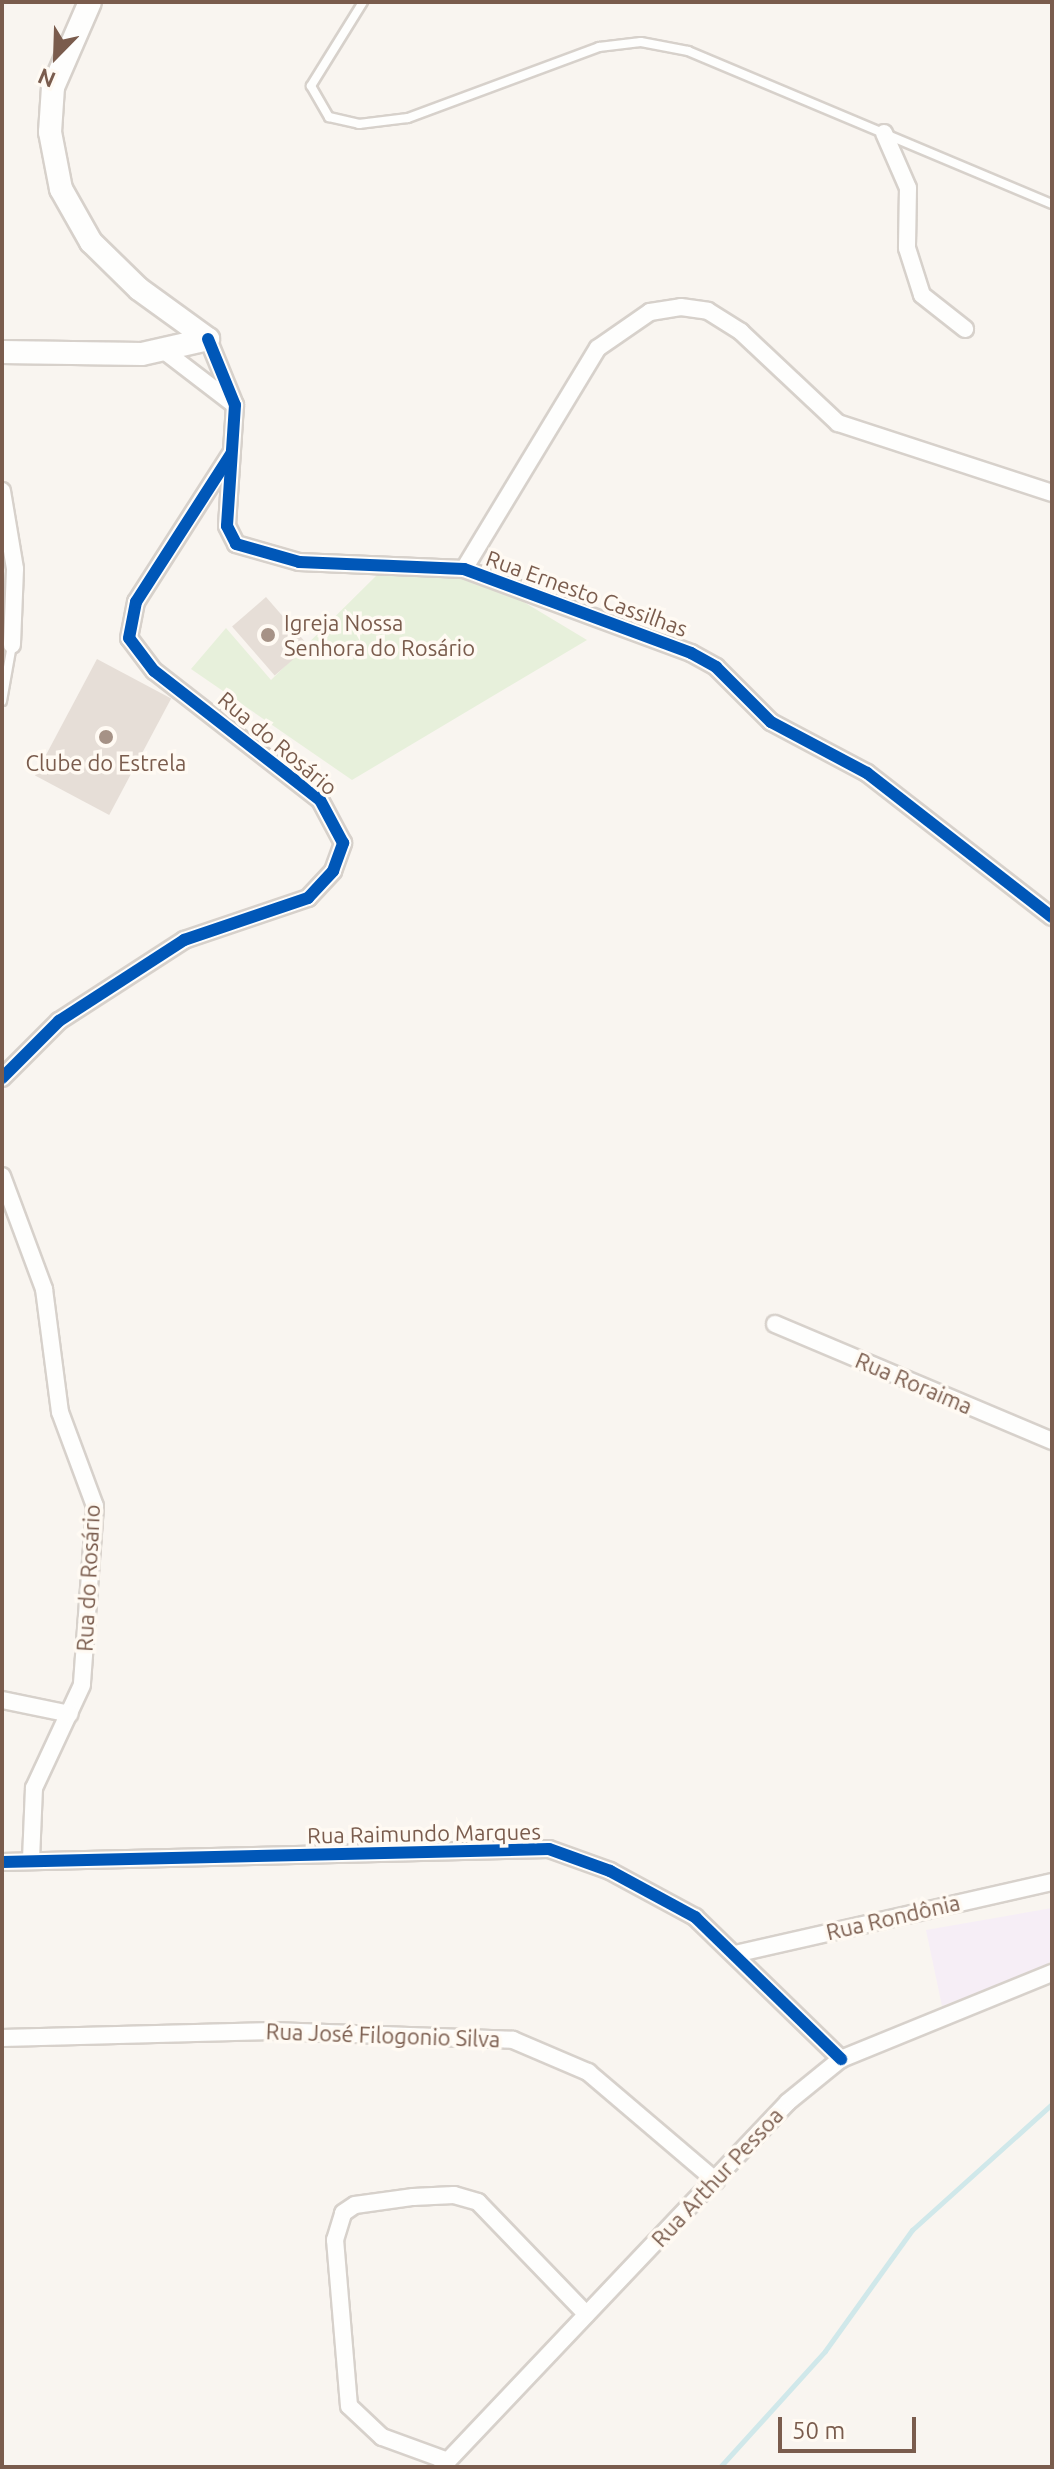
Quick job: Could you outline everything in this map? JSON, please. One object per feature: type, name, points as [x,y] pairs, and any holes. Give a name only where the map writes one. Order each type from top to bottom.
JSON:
[{"type":"main road","points":[[90,2],[53,87],[50,132],[61,189],[91,242],[139,289],[208,339]]},
{"type":"main road","points":[[2,352],[163,350],[208,339]]},
{"type":"street","points":[[884,133],[908,188],[907,248],[922,295],[965,329]]},
{"type":"street","points":[[464,569],[598,348],[650,312],[681,307],[708,311],[741,332],[838,423],[1052,493]]},
{"type":"street","name":"Rua Ernesto Cassilhas","points":[[208,339],[235,405],[227,526],[236,544],[299,562],[464,569],[566,603],[716,667],[771,722],[867,773],[1052,917]]},
{"type":"street","points":[[163,350],[235,405]]},
{"type":"street","name":"Rua do Rosário","points":[[2,1078],[59,1021],[184,940],[278,913],[308,898],[333,871],[343,843],[320,800],[154,671],[129,638],[136,602],[233,451]]},
{"type":"street","points":[[2,491],[15,569],[12,645]]},
{"type":"street","name":"Rua do Rosário","points":[[2,1176],[44,1289],[60,1412],[95,1506],[82,1685],[34,1788],[31,1859]]},
{"type":"street","name":"Rua Roraima","points":[[775,1324],[1052,1441]]},
{"type":"street","points":[[2,1700],[70,1714]]},
{"type":"street","name":"Rua Raimundo Marques","points":[[31,1859],[549,1849],[655,1893],[735,1954],[841,2059]]},
{"type":"street","points":[[2,1862],[31,1859]]},
{"type":"street","name":"Rua Rondônia","points":[[735,1954],[1052,1882]]},
{"type":"street","name":"Rua Arthur Pessoa","points":[[445,2464],[788,2102],[841,2059],[1052,1973]]},
{"type":"street","name":"Rua José Filogonio Silva","points":[[2,2038],[273,2031],[513,2040],[588,2072],[716,2181]]},
{"type":"street","points":[[445,2464],[382,2437],[349,2406],[335,2240],[343,2213],[355,2205],[413,2197],[454,2195],[478,2202],[586,2314]]},
{"type":"lane","points":[[363,2],[311,86],[329,117],[359,124],[408,118],[599,47],[641,42],[688,51],[1052,204]]},
{"type":"lane","points":[[2,701],[12,645]]},
{"type":"shaded area","points":[[1052,1908],[1052,1959],[1045,1967],[942,2006],[926,1930]]},
{"type":"green space","points":[[378,574],[482,577],[587,640],[352,780],[191,669],[226,628],[271,680]]},
{"type":"building","name":"Igreja Nossa Senhora do Rosário","points":[[266,597],[309,646],[275,676],[232,627]]},
{"type":"building","name":"Clube do Estrela","points":[[97,659],[171,698],[109,815],[35,776]]},
{"type":"waterway","points":[[720,2467],[825,2351],[912,2230],[1052,2104]]},
{"type":"cycle path","points":[[208,339],[235,405],[227,526],[236,544],[299,562],[464,569],[691,653],[716,667],[771,722],[867,773],[1052,917]]},
{"type":"cycle path","points":[[2,1078],[59,1021],[184,940],[308,898],[333,871],[343,843],[320,800],[154,671],[129,638],[136,602],[231,454]]},
{"type":"cycle path","points":[[2,1862],[549,1849],[610,1871],[695,1917],[841,2059]]},
{"type":"place","name":"Igreja Nossa Senhora do Rosário","points":[[268,635]]},
{"type":"place","name":"Clube do Estrela","points":[[106,737]]}]
